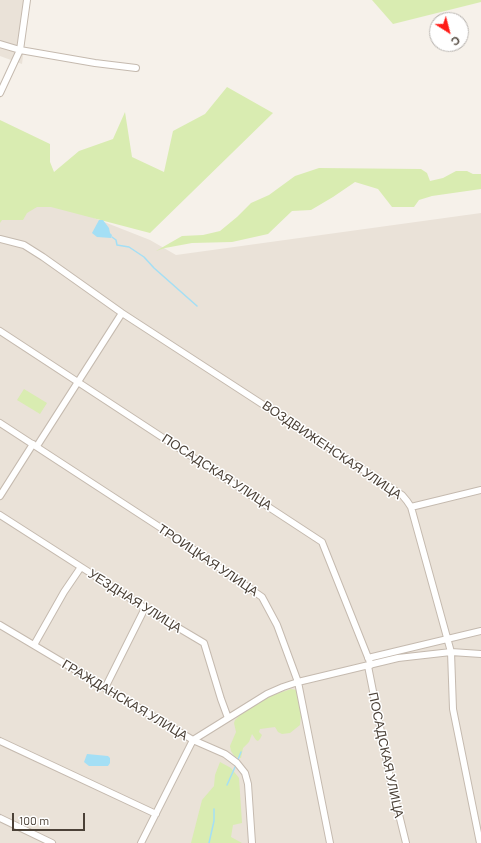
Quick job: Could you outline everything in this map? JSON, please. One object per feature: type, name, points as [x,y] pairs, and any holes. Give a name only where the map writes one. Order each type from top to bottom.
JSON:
[{"type":"street","points":[[0,93],[20,50],[27,0]]},
{"type":"street","points":[[0,44],[20,50],[136,68]]},
{"type":"street","name":"ВОЗДВИЖЕНСКАЯ УЛИЦА","points":[[0,238],[24,245],[122,313],[402,495],[411,507],[451,652],[453,709],[480,843]]},
{"type":"street","points":[[0,496],[79,382],[122,313]]},
{"type":"street","name":"ПОСАДСКАЯ УЛИЦА","points":[[0,332],[79,382],[322,542],[368,658],[391,782],[406,843]]},
{"type":"street","name":"ТРОИЦКАЯ УЛИЦА","points":[[0,422],[184,543],[262,597],[277,625],[298,682],[330,843]]},
{"type":"street","points":[[411,507],[481,490]]},
{"type":"street","name":"УЕЗДНАЯ УЛИЦА","points":[[0,515],[145,608],[204,643],[228,718]]},
{"type":"street","points":[[34,645],[64,592],[81,567]]},
{"type":"street","points":[[105,688],[145,608]]},
{"type":"street","name":"ГРАЖДАНСКАЯ УЛИЦА","points":[[0,625],[193,740],[268,694],[298,682],[398,658],[451,652],[481,654]]},
{"type":"street","points":[[368,658],[481,631]]},
{"type":"street","points":[[141,843],[193,740],[225,754],[237,763],[245,774],[248,784],[252,843]]},
{"type":"street","points":[[0,741],[156,814]]},
{"type":"street","points":[[0,818],[52,843]]},
{"type":"shaded area","points":[[0,0],[30,0],[22,64],[0,56]]},
{"type":"shaded area","points":[[0,181],[150,240],[176,255],[481,213],[481,843],[0,843]]},
{"type":"green space","points":[[372,0],[481,0],[481,2],[441,12],[429,12],[429,15],[393,24]]},
{"type":"green space","points":[[227,87],[273,113],[150,233],[51,207],[37,207],[27,213],[23,220],[2,220],[0,223],[0,120],[50,144],[50,162],[54,172],[79,151],[113,139],[125,112],[132,157],[164,172],[173,131],[205,114]]},
{"type":"green space","points":[[319,168],[421,169],[427,173],[430,181],[443,178],[456,171],[467,171],[473,174],[481,174],[481,189],[432,196],[419,200],[414,207],[392,207],[378,189],[355,182],[311,210],[292,211],[268,234],[232,242],[192,243],[156,251],[182,236],[203,235],[220,231],[251,203],[269,195],[295,176]]},
{"type":"green space","points":[[24,389],[47,403],[40,414],[17,400]]},
{"type":"green space","points":[[291,689],[297,690],[301,715],[300,725],[290,733],[282,734],[278,732],[275,727],[260,729],[259,732],[262,735],[260,739],[258,741],[256,740],[252,734],[249,742],[243,748],[241,758],[235,757],[230,746],[236,732],[234,723],[235,720],[241,714],[273,695]]},
{"type":"green space","points":[[220,762],[231,768],[239,778],[242,823],[233,825],[231,837],[242,843],[191,843],[202,800],[214,786],[215,775]]},
{"type":"water","points":[[99,220],[103,220],[109,228],[112,235],[111,238],[97,237],[92,233]]},
{"type":"water","points":[[87,754],[108,756],[110,758],[110,763],[108,766],[89,766],[84,762]]},
{"type":"waterway","points":[[112,237],[116,240],[117,245],[129,247],[144,257],[154,268],[197,306]]},
{"type":"waterway","points":[[237,762],[241,752]]},
{"type":"waterway","points":[[227,785],[236,765]]},
{"type":"waterway","points":[[209,843],[214,821],[214,809]]}]
